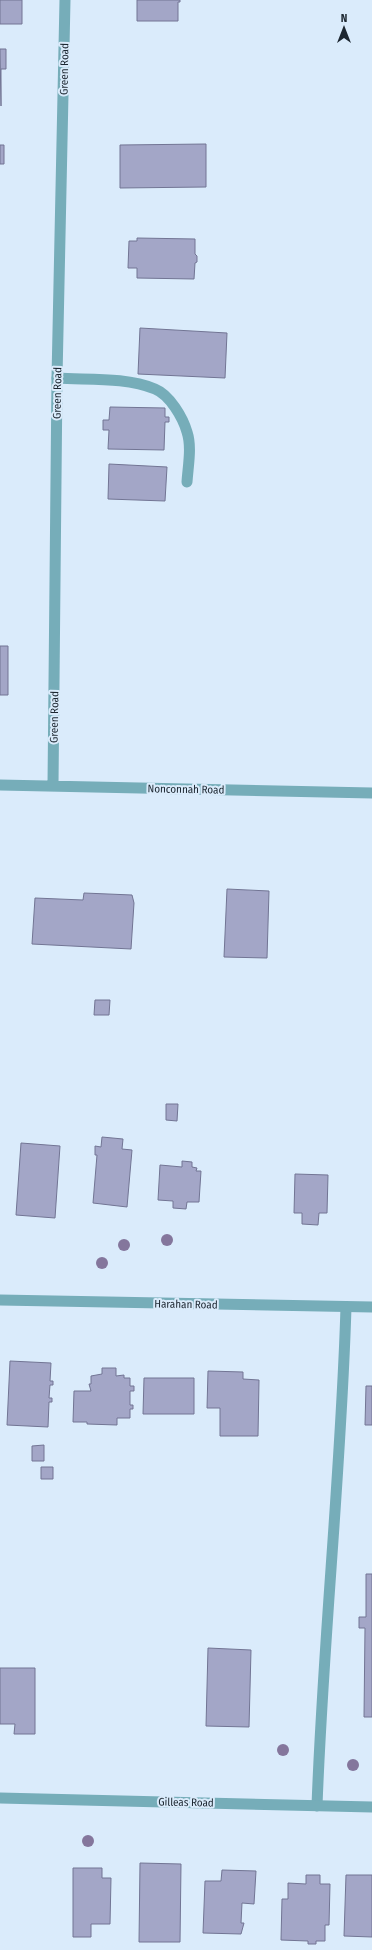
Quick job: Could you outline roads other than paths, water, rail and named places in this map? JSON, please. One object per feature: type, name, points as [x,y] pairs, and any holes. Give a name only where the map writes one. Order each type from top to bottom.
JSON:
[{"type":"street","name":"Green Road","points":[[53,785],[57,378],[65,0]]},
{"type":"street","points":[[57,378],[127,383],[156,389],[170,401],[182,418],[188,433],[187,482]]},
{"type":"street","name":"Nonconnah Road","points":[[0,785],[372,793]]},
{"type":"street","name":"Harahan Road","points":[[0,1300],[372,1308]]},
{"type":"street","points":[[317,1806],[320,1728],[344,1385],[346,1307]]},
{"type":"street","name":"Gilleas Road","points":[[0,1798],[372,1807]]}]
